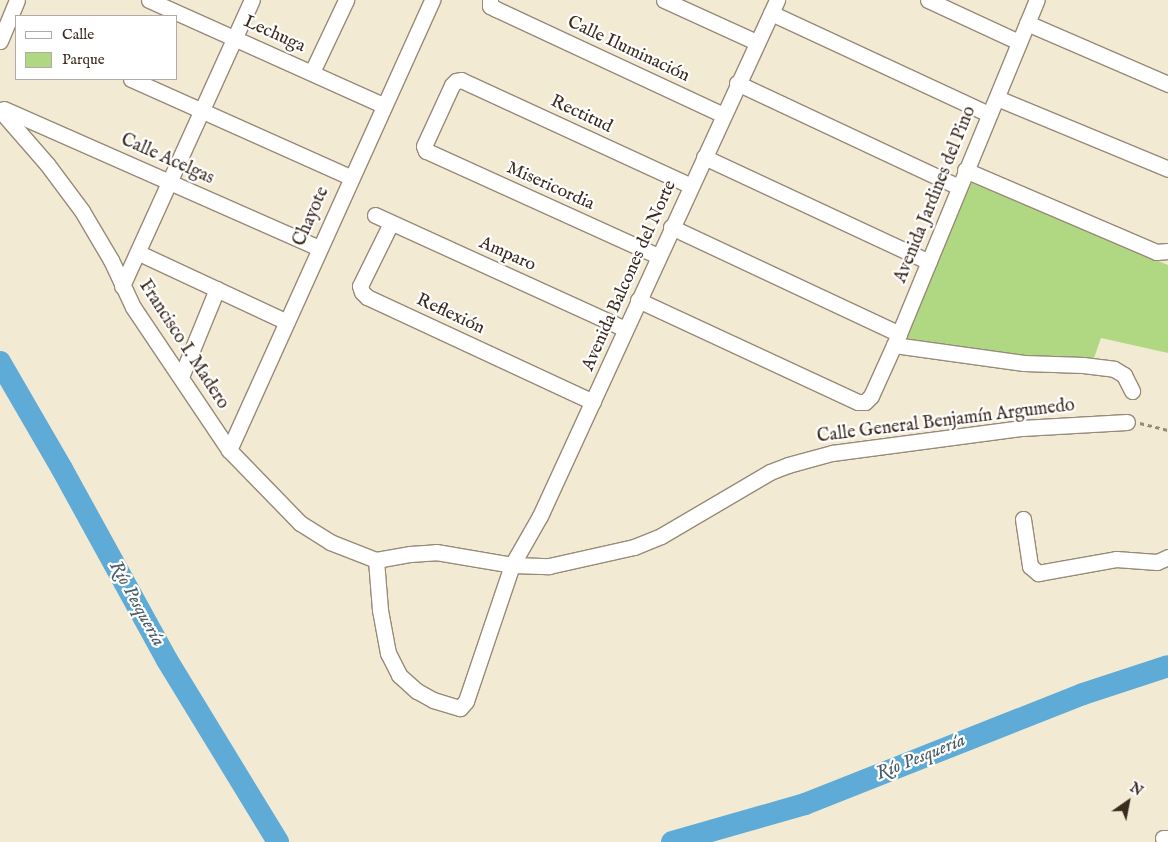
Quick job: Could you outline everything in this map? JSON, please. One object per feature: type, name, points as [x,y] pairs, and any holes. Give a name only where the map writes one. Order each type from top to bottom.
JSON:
[{"type":"street","points":[[0,41],[12,24],[17,0]]},
{"type":"street","name":"Lechuga","points":[[149,0],[383,105]]},
{"type":"street","points":[[122,286],[139,253],[252,0]]},
{"type":"street","points":[[312,72],[346,0]]},
{"type":"street","name":"Chayote","points":[[230,450],[350,177],[432,0]]},
{"type":"street","points":[[664,0],[756,42]]},
{"type":"street","points":[[928,0],[1019,42]]},
{"type":"street","name":"Avenida Jardines del Pino","points":[[638,300],[858,402],[865,402],[871,396],[929,262],[1036,0]]},
{"type":"street","name":"Calle Iluminación","points":[[490,3],[723,115]]},
{"type":"street","points":[[774,6],[989,114]]},
{"type":"street","name":"Avenida Balcones del Norte","points":[[376,560],[380,610],[388,653],[399,675],[417,691],[433,700],[460,708],[466,701],[512,565],[540,516],[737,83],[774,6]]},
{"type":"street","points":[[1027,23],[1168,84]]},
{"type":"street","points":[[133,80],[350,177]]},
{"type":"street","name":"Rectitud","points":[[456,81],[461,80],[691,186]]},
{"type":"street","name":"Misericordia","points":[[456,81],[424,146],[426,151],[658,256]]},
{"type":"street","points":[[737,83],[959,187]]},
{"type":"street","points":[[996,98],[1168,169]]},
{"type":"street","name":"Calle Acelgas","points":[[0,109],[319,248]]},
{"type":"street","name":"Francisco I. Madero","points":[[0,109],[48,164],[82,211],[111,260],[122,286],[143,324],[230,450],[300,523],[330,542],[376,560]]},
{"type":"street","points":[[704,157],[929,262]]},
{"type":"street","points":[[965,170],[1156,252],[1168,251]]},
{"type":"street","name":"Amparo","points":[[375,215],[625,329]]},
{"type":"street","name":"Reflexión","points":[[391,223],[360,286],[362,292],[367,297],[593,402]]},
{"type":"street","points":[[671,227],[896,339],[1024,363],[1084,365],[1114,370],[1124,375],[1132,391]]},
{"type":"street","points":[[139,253],[287,322]]},
{"type":"street","points":[[181,377],[217,289]]},
{"type":"street","name":"Calle General Benjamín Argumedo","points":[[376,560],[436,552],[512,565],[549,566],[634,547],[661,536],[770,472],[832,453],[1022,428],[1128,422]]},
{"type":"street","points":[[1023,519],[1030,566],[1038,573],[1116,559],[1156,562],[1168,557]]},
{"type":"path","points":[[1128,422],[1143,423],[1168,430]]},
{"type":"green space","points":[[970,182],[1168,265],[1168,353],[1101,338],[1094,358],[1047,362],[905,342]]},
{"type":"waterway","name":"Río Pesquería","points":[[0,362],[62,469],[167,660],[278,842]]},
{"type":"waterway","name":"Río Pesquería","points":[[672,842],[805,804],[1083,694],[1168,666]]}]
